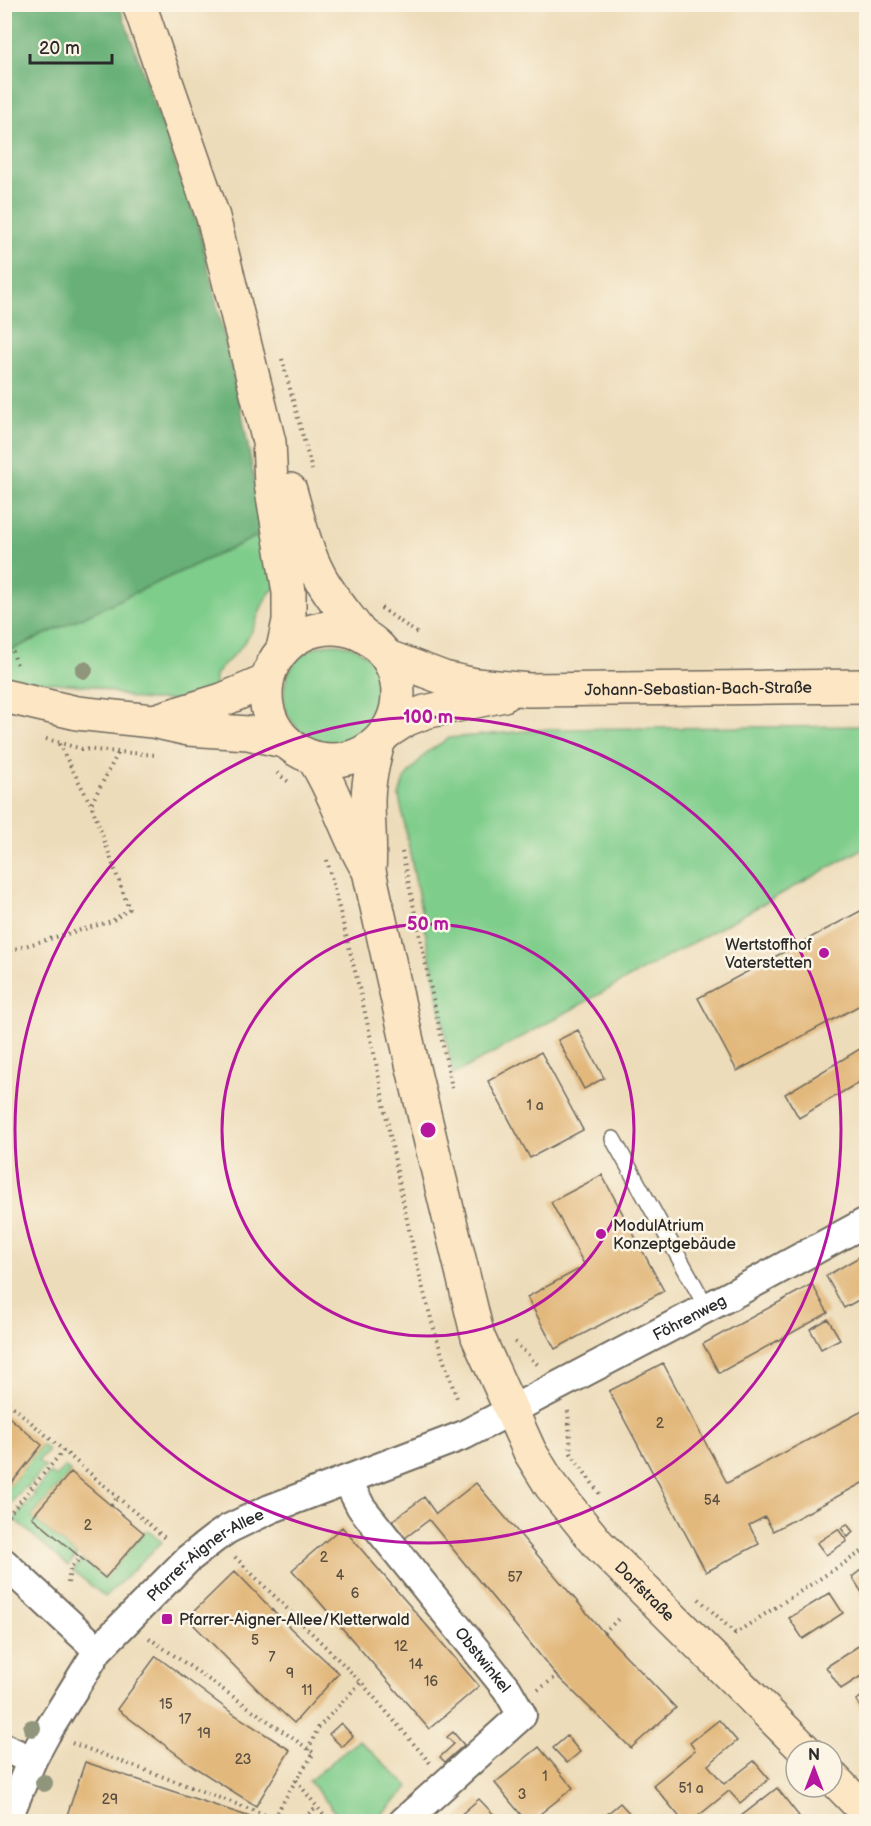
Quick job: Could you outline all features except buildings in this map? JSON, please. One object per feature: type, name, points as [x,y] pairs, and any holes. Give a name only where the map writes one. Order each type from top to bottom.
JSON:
[{"type":"street","points":[[139,4],[213,217],[269,442],[271,484],[289,592],[289,621],[283,649]]},
{"type":"street","points":[[269,442],[287,480],[307,549],[318,574],[332,597],[360,633],[380,647],[388,657],[399,687],[397,711],[383,738],[372,768],[368,798],[371,847],[369,871]]},
{"type":"street","points":[[292,757],[267,708],[267,681],[273,664],[283,649],[294,640],[319,628],[347,629],[360,633]]},
{"type":"street","name":"Johann-Sebastian-Bach-Straße","points":[[388,657],[444,678],[529,690],[867,686]]},
{"type":"street","points":[[152,721],[222,700],[267,681]]},
{"type":"street","points":[[11,683],[76,713],[152,721],[188,729],[261,735],[327,778],[355,847],[369,871]]},
{"type":"street","name":"Johann-Sebastian-Bach-Straße","points":[[383,738],[407,719],[425,712],[529,690]]},
{"type":"street","points":[[292,757],[330,761],[347,759],[364,753],[383,738]]},
{"type":"street","name":"Dorfstraße","points":[[369,871],[413,1068],[478,1337],[530,1452],[550,1486],[598,1544],[794,1739]]},
{"type":"street","name":"Föhrenweg","points":[[510,1410],[867,1222]]},
{"type":"street","name":"Pfarrer-Aigner-Allee","points":[[6,1821],[32,1760],[98,1650],[188,1559],[228,1529],[270,1509],[465,1435],[510,1410]]},
{"type":"street","name":"Obstwinkel","points":[[347,1480],[362,1507],[507,1689],[522,1715],[403,1821]]},
{"type":"street","points":[[4,1563],[98,1650]]},
{"type":"street","points":[[4,1748],[32,1760]]},
{"type":"street","points":[[844,1789],[867,1812]]},
{"type":"lane","points":[[613,1138],[707,1308]]},
{"type":"path","points":[[280,352],[314,475]]},
{"type":"path","points":[[377,605],[418,634]]},
{"type":"path","points":[[4,643],[12,650],[11,683]]},
{"type":"path","points":[[4,952],[112,921],[129,909],[91,804],[58,743]]},
{"type":"path","points":[[91,804],[118,753]]},
{"type":"path","points":[[150,755],[162,755]]},
{"type":"path","points":[[292,757],[297,788]]},
{"type":"path","points":[[400,846],[453,1092]]},
{"type":"path","points":[[325,853],[366,1012],[405,1213],[439,1350],[457,1398]]},
{"type":"path","points":[[510,1337],[552,1376],[558,1386],[570,1415],[571,1453],[607,1503]]},
{"type":"path","points":[[4,1399],[188,1559]]},
{"type":"path","points":[[4,1520],[64,1450]]},
{"type":"path","points":[[111,1505],[118,1497]]},
{"type":"path","points":[[215,1538],[362,1682],[446,1782]]},
{"type":"path","points":[[712,1656],[735,1634],[867,1549]]},
{"type":"path","points":[[696,1596],[735,1634]]},
{"type":"path","points":[[604,1633],[620,1617]]},
{"type":"path","points":[[129,1619],[149,1638],[314,1753],[274,1818]]},
{"type":"path","points":[[308,1750],[318,1728],[362,1682]]},
{"type":"path","points":[[46,1734],[286,1821]]},
{"type":"path","points":[[296,1780],[329,1821]]},
{"type":"path","points":[[300,1821],[316,1807]]},
{"type":"green space","points":[[4,5],[119,5],[199,229],[241,408],[264,533],[5,653]]},
{"type":"green space","points":[[264,533],[278,586],[268,595],[255,625],[240,649],[215,675],[215,690],[176,700],[147,700],[131,698],[94,686],[4,679],[4,653]]},
{"type":"green space","points":[[334,644],[362,652],[376,666],[384,694],[376,722],[362,736],[334,744],[306,736],[292,722],[284,694],[292,666],[306,652]]},
{"type":"green space","points":[[866,726],[866,847],[453,1075],[399,796],[404,779],[427,752],[449,738],[548,729]]},
{"type":"green space","points":[[42,1445],[48,1450],[38,1461],[45,1467],[5,1510],[5,1487],[7,1489]]},
{"type":"green space","points":[[65,1467],[71,1472],[32,1517],[77,1555],[68,1566],[14,1519],[50,1473],[55,1477]]},
{"type":"green space","points":[[147,1530],[162,1542],[105,1597],[73,1571],[82,1560],[105,1578]]},
{"type":"green space","points":[[359,1740],[409,1787],[375,1821],[343,1821],[309,1781]]},
{"type":"place","name":"Wertstoffhof Vaterstetten","points":[[824,953]]},
{"type":"place","name":"ModulAtrium Konzeptgebäude","points":[[601,1234]]},
{"type":"place","name":"Pfarrer-Aigner-Allee/Kletterwald","points":[[167,1619]]}]
